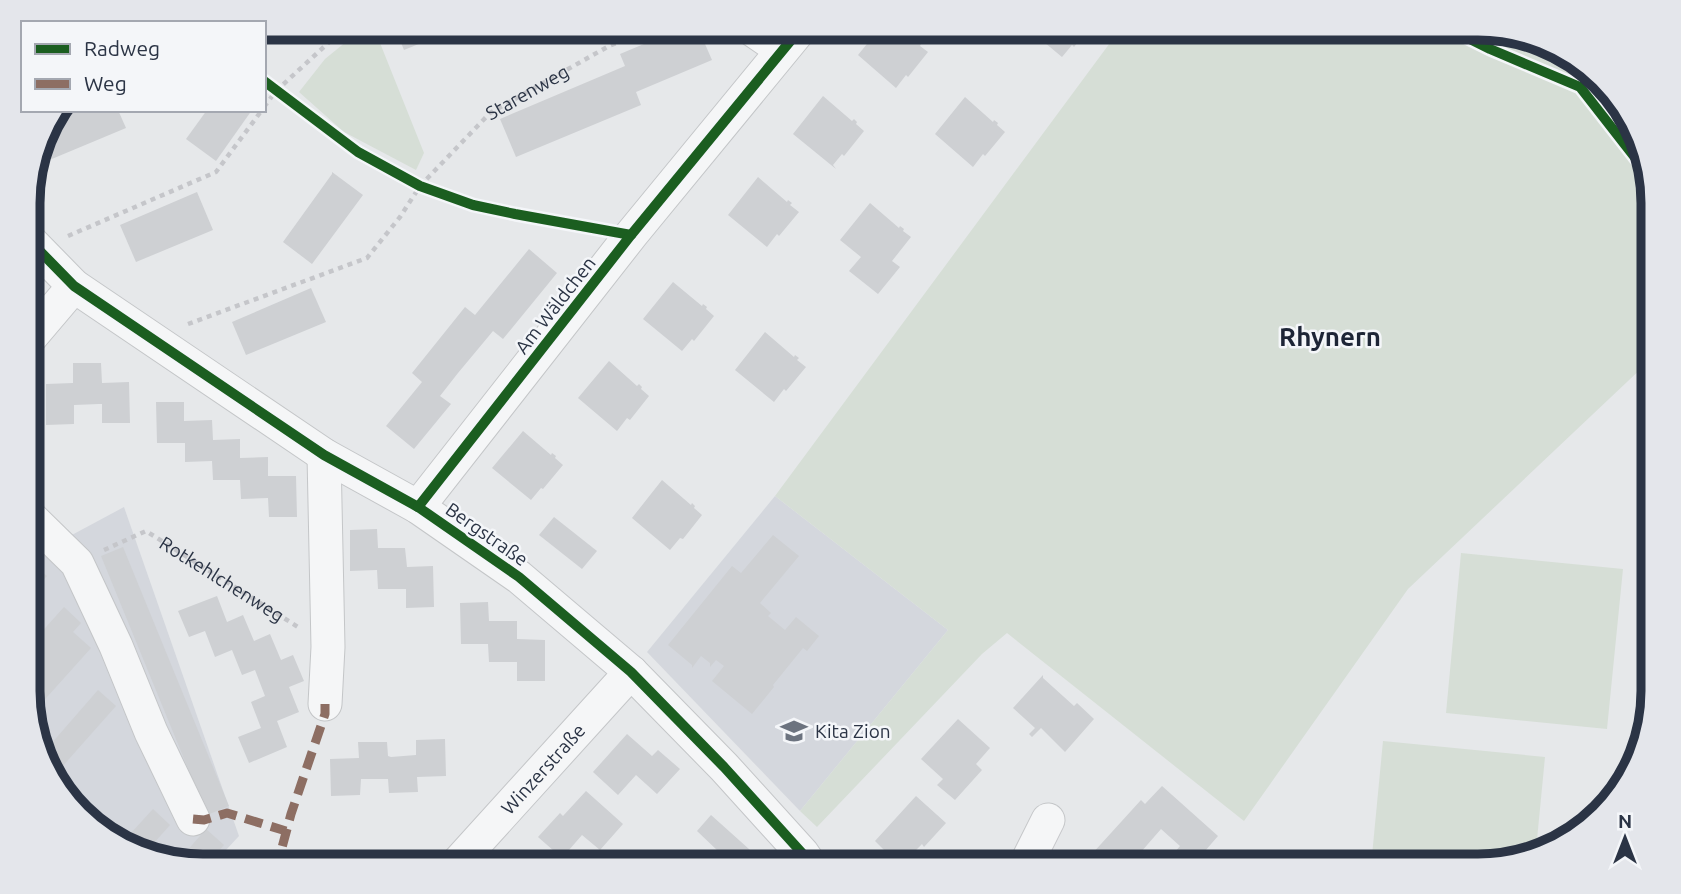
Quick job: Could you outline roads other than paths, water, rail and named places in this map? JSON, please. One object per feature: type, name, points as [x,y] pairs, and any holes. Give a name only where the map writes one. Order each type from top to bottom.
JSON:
[{"type":"street","name":"Am Wäldchen","points":[[418,507],[631,235],[790,41]]},
{"type":"street","name":"Bergstraße","points":[[41,252],[74,286],[324,455],[418,507],[519,577],[631,672],[724,767],[802,854]]},
{"type":"street","points":[[41,325],[74,286]]},
{"type":"street","points":[[324,455],[328,647],[325,704]]},
{"type":"street","points":[[40,527],[77,563],[116,646],[151,732],[193,819]]},
{"type":"street","name":"Winzerstraße","points":[[466,854],[631,672]]},
{"type":"street","points":[[1031,853],[1048,820]]},
{"type":"place","name":"Kita Zion","points":[[794,731]]},
{"type":"district","name":"Rhynern","points":[[1330,336]]}]
